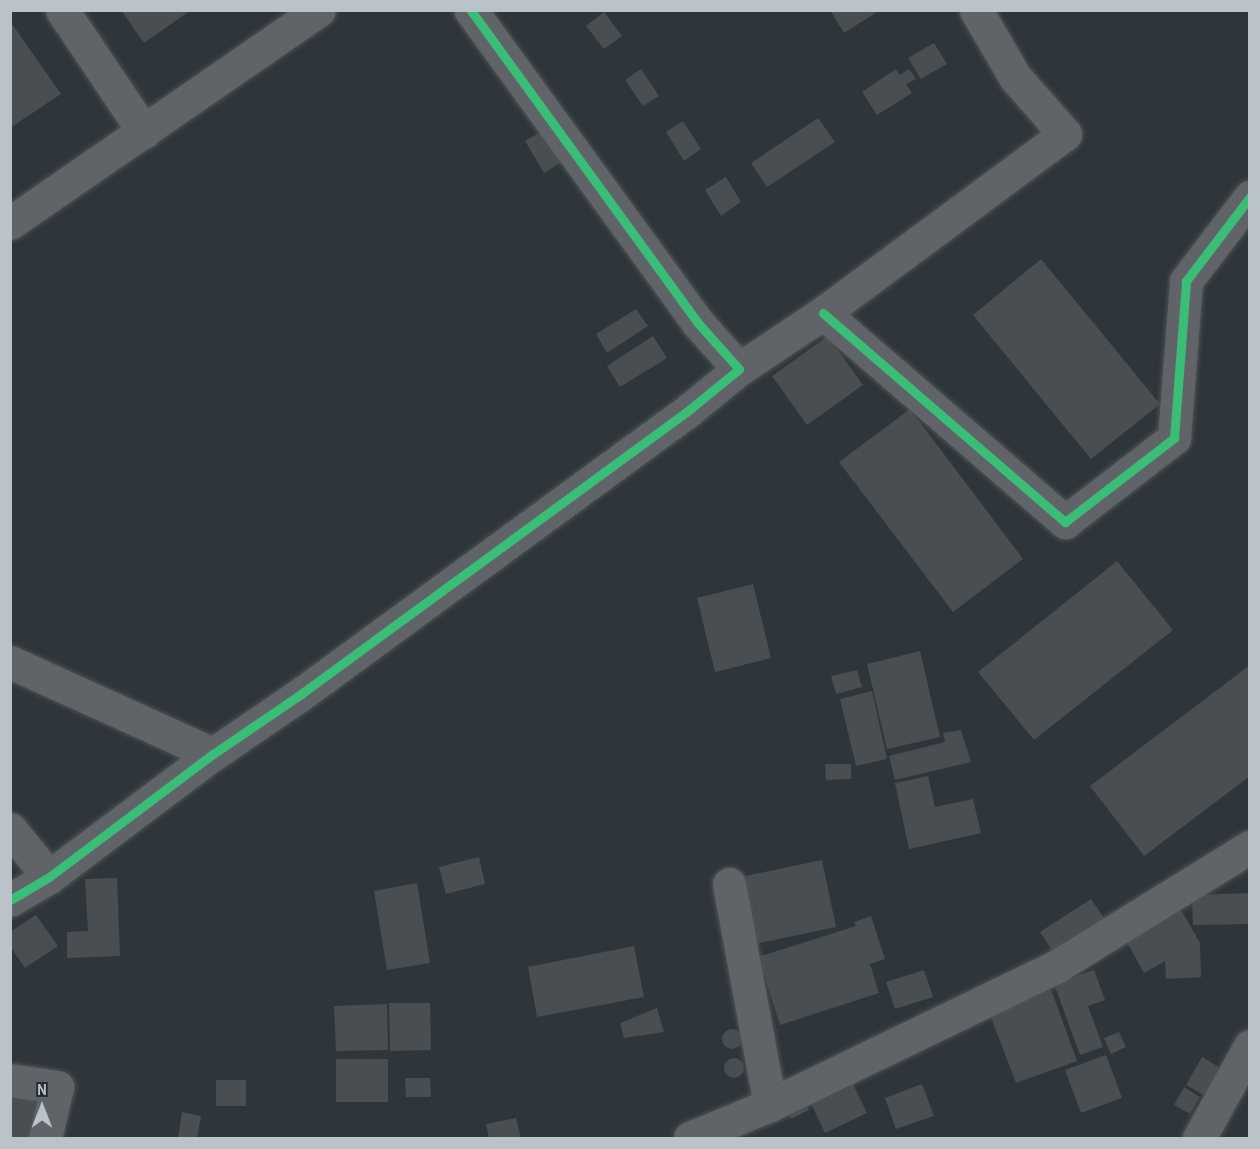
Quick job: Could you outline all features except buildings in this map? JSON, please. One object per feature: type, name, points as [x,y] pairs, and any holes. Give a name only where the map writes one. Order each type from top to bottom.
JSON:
[{"type":"street","points":[[62,10],[144,132]]},
{"type":"street","points":[[10,223],[319,10]]},
{"type":"street","points":[[471,10],[698,323],[739,369]]},
{"type":"street","points":[[10,900],[49,877],[213,754],[671,423],[739,369],[823,313],[1065,134],[1015,77],[976,10]]},
{"type":"street","points":[[823,313],[1065,522],[1174,438],[1186,281],[1250,197]]},
{"type":"street","points":[[10,662],[213,754]]},
{"type":"street","points":[[10,829],[49,877]]},
{"type":"street","points":[[690,1138],[770,1106],[1057,966],[1250,847]]},
{"type":"street","points":[[729,884],[770,1106]]},
{"type":"street","points":[[1199,1138],[1250,1046]]},
{"type":"street","points":[[10,1080],[57,1087],[45,1138]]},
{"type":"cycle path","points":[[10,900],[49,877],[213,754],[301,694],[690,409],[739,369],[698,323],[471,10]]},
{"type":"cycle path","points":[[823,313],[1065,522],[1174,438],[1186,281],[1250,197]]}]
